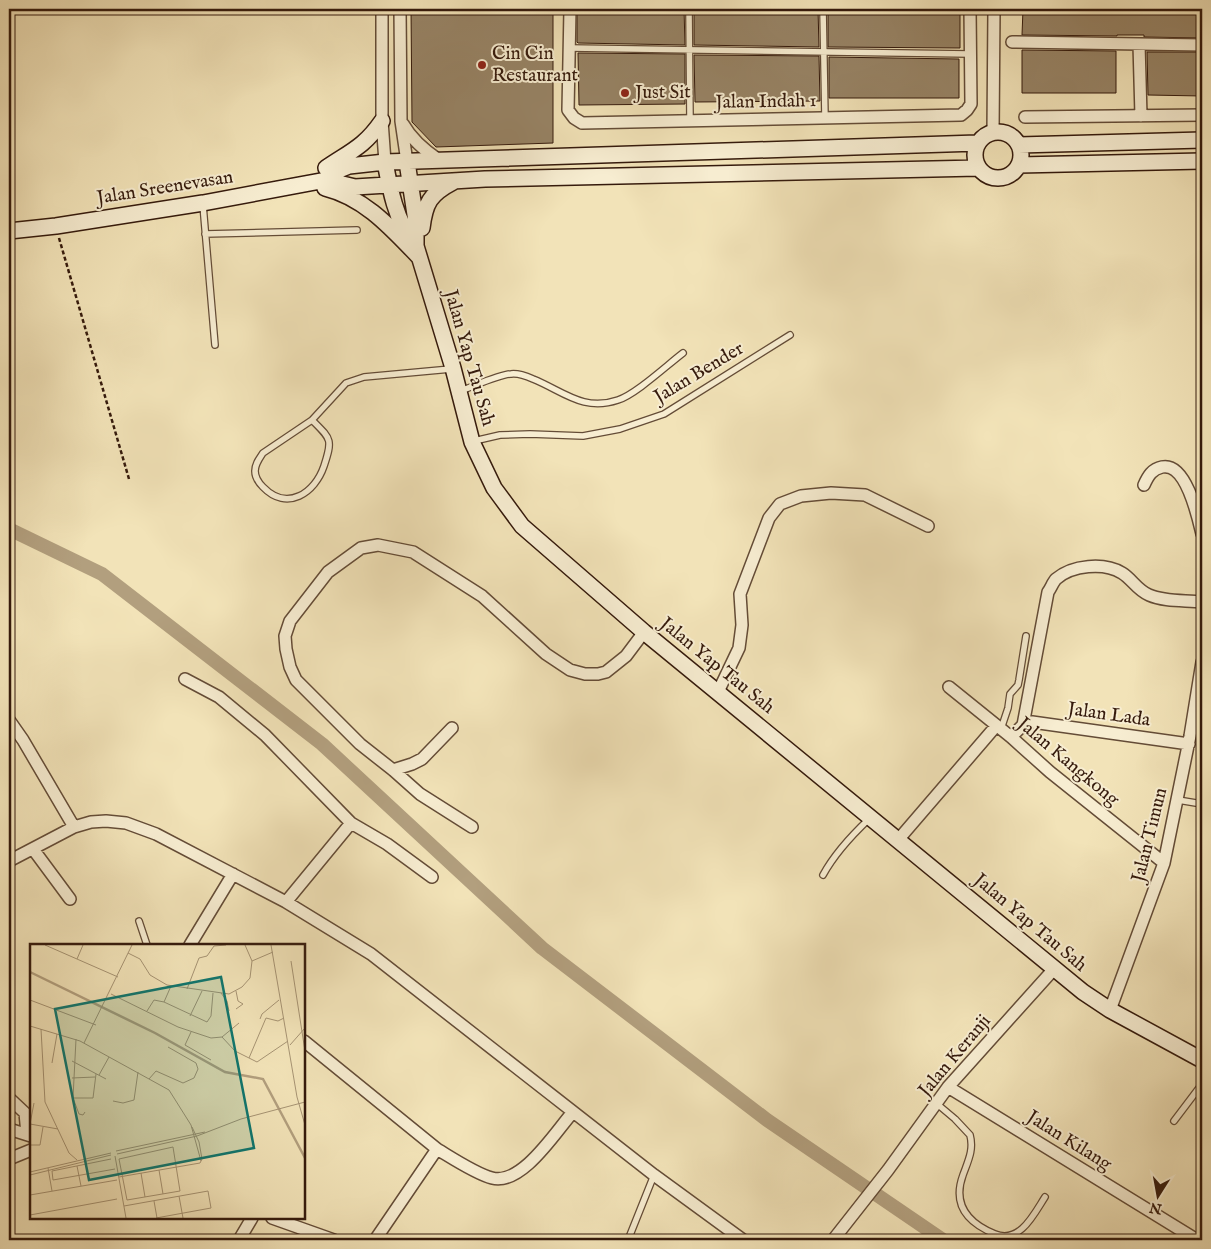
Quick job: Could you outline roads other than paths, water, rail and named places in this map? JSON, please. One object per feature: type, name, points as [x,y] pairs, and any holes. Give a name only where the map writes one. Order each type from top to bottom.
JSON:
[{"type":"street","points":[[382,9],[382,121],[385,162],[402,224],[417,251]]},
{"type":"street","points":[[400,9],[401,121],[407,162]]},
{"type":"street","name":"Jalan Indah 1","points":[[570,9],[568,110],[574,118],[582,123],[962,115],[971,104],[970,9]]},
{"type":"street","points":[[993,132],[994,9]]},
{"type":"street","points":[[1012,42],[1202,45]]},
{"type":"street","points":[[1139,44],[1141,116]]},
{"type":"street","points":[[1025,117],[1202,115]]},
{"type":"street","points":[[302,184],[363,145],[382,121]]},
{"type":"street","points":[[401,121],[415,142],[439,160]]},
{"type":"street","points":[[993,132],[1008,134],[1019,146],[1021,158],[1019,165],[1007,177],[999,179],[983,174],[975,160],[974,152],[977,143],[981,138],[993,132]]},
{"type":"street","points":[[1019,146],[1202,140]]},
{"type":"street","points":[[326,180],[339,170],[349,166],[385,162],[977,143]]},
{"type":"street","points":[[1019,165],[1202,160]]},
{"type":"street","name":"Jalan Yap Tau Sah","points":[[407,162],[412,184],[417,251],[453,368],[472,442],[494,488],[522,526],[644,632],[1083,992],[1110,1010],[1202,1060]]},
{"type":"street","points":[[326,180],[354,187],[457,181],[978,168]]},
{"type":"street","name":"Jalan Sreenevasan","points":[[9,231],[56,226],[203,203],[326,180]]},
{"type":"street","points":[[417,251],[426,207],[438,190],[457,181]]},
{"type":"street","points":[[302,184],[327,188],[367,207],[417,251]]},
{"type":"street","points":[[1144,485],[1148,476],[1155,468],[1170,467],[1186,483],[1202,534]]},
{"type":"street","points":[[718,692],[739,648],[742,625],[740,594],[769,518],[780,504],[801,496],[831,493],[865,496],[928,526]]},
{"type":"street","points":[[472,827],[420,794],[360,744],[296,680],[290,667],[285,636],[290,621],[328,572],[361,548],[378,544],[413,552],[482,596],[546,654],[570,670],[585,674],[606,672],[626,656],[644,632]]},
{"type":"street","points":[[1011,737],[1021,728],[1024,721],[1046,601],[1054,580],[1065,572],[1100,566],[1112,568],[1124,574],[1134,586],[1152,596],[1202,602]]},
{"type":"street","name":"Jalan Timun","points":[[1110,1010],[1164,864],[1189,744],[1198,712],[1202,666]]},
{"type":"street","points":[[185,679],[219,697],[264,735],[351,823],[387,844],[432,877]]},
{"type":"street","name":"Jalan Kangkong","points":[[949,687],[1164,864]]},
{"type":"street","points":[[9,720],[23,740],[74,827]]},
{"type":"street","name":"Jalan Lada","points":[[1024,721],[1189,744]]},
{"type":"street","points":[[898,840],[998,727]]},
{"type":"street","points":[[393,770],[422,759],[452,728]]},
{"type":"street","points":[[9,862],[74,827],[91,822],[126,823],[156,834],[286,902],[371,954],[654,1175],[743,1240]]},
{"type":"street","points":[[286,902],[351,823]]},
{"type":"street","points":[[33,849],[70,899]]},
{"type":"street","points":[[191,944],[233,874]]},
{"type":"street","name":"Jalan Keranji","points":[[833,1240],[888,1170],[948,1087],[1054,969]]},
{"type":"street","points":[[305,1042],[437,1149],[492,1178],[507,1178],[520,1172],[573,1112]]},
{"type":"street","name":"Jalan Kilang","points":[[948,1087],[1196,1240]]},
{"type":"street","points":[[9,1098],[25,1114],[29,1135],[9,1129]]},
{"type":"street","points":[[375,1240],[437,1149]]},
{"type":"street","points":[[9,1159],[30,1150]]},
{"type":"street","points":[[240,1240],[251,1219]]},
{"type":"street","points":[[275,1219],[334,1240]]},
{"type":"lane","points":[[689,9],[690,121]]},
{"type":"lane","points":[[823,9],[825,118]]},
{"type":"lane","points":[[570,48],[970,54]]},
{"type":"lane","points":[[203,203],[215,345]]},
{"type":"lane","points":[[205,234],[356,230]]},
{"type":"lane","name":"Jalan Bender","points":[[472,442],[500,436],[530,434],[583,436],[620,429],[664,414],[790,335]]},
{"type":"lane","points":[[458,392],[510,374],[522,375],[545,384],[581,402],[604,403],[627,396],[683,353]]},
{"type":"lane","points":[[312,420],[330,439],[330,449],[322,471],[308,492],[297,498],[286,500],[271,494],[256,477],[256,464],[262,453],[312,420],[346,382],[364,377],[453,368]]},
{"type":"lane","points":[[998,727],[1008,708],[1010,694],[1019,680],[1026,636]]},
{"type":"lane","points":[[1178,800],[1202,804]]},
{"type":"lane","points":[[823,875],[842,846],[871,818]]},
{"type":"lane","points":[[139,921],[147,944]]},
{"type":"lane","points":[[1174,1121],[1202,1084]]},
{"type":"lane","points":[[936,1103],[970,1135],[971,1152],[960,1185],[959,1198],[964,1211],[973,1222],[985,1230],[1000,1236],[1009,1237],[1017,1233],[1026,1224],[1045,1197]]},
{"type":"lane","points":[[628,1240],[654,1175]]},
{"type":"waterway","points":[[9,529],[102,574],[322,744],[542,948],[767,1120],[943,1240]]},
{"type":"place","name":"Cin Cin Restaurant","points":[[482,65]]},
{"type":"place","name":"Just Sit","points":[[625,93]]}]
